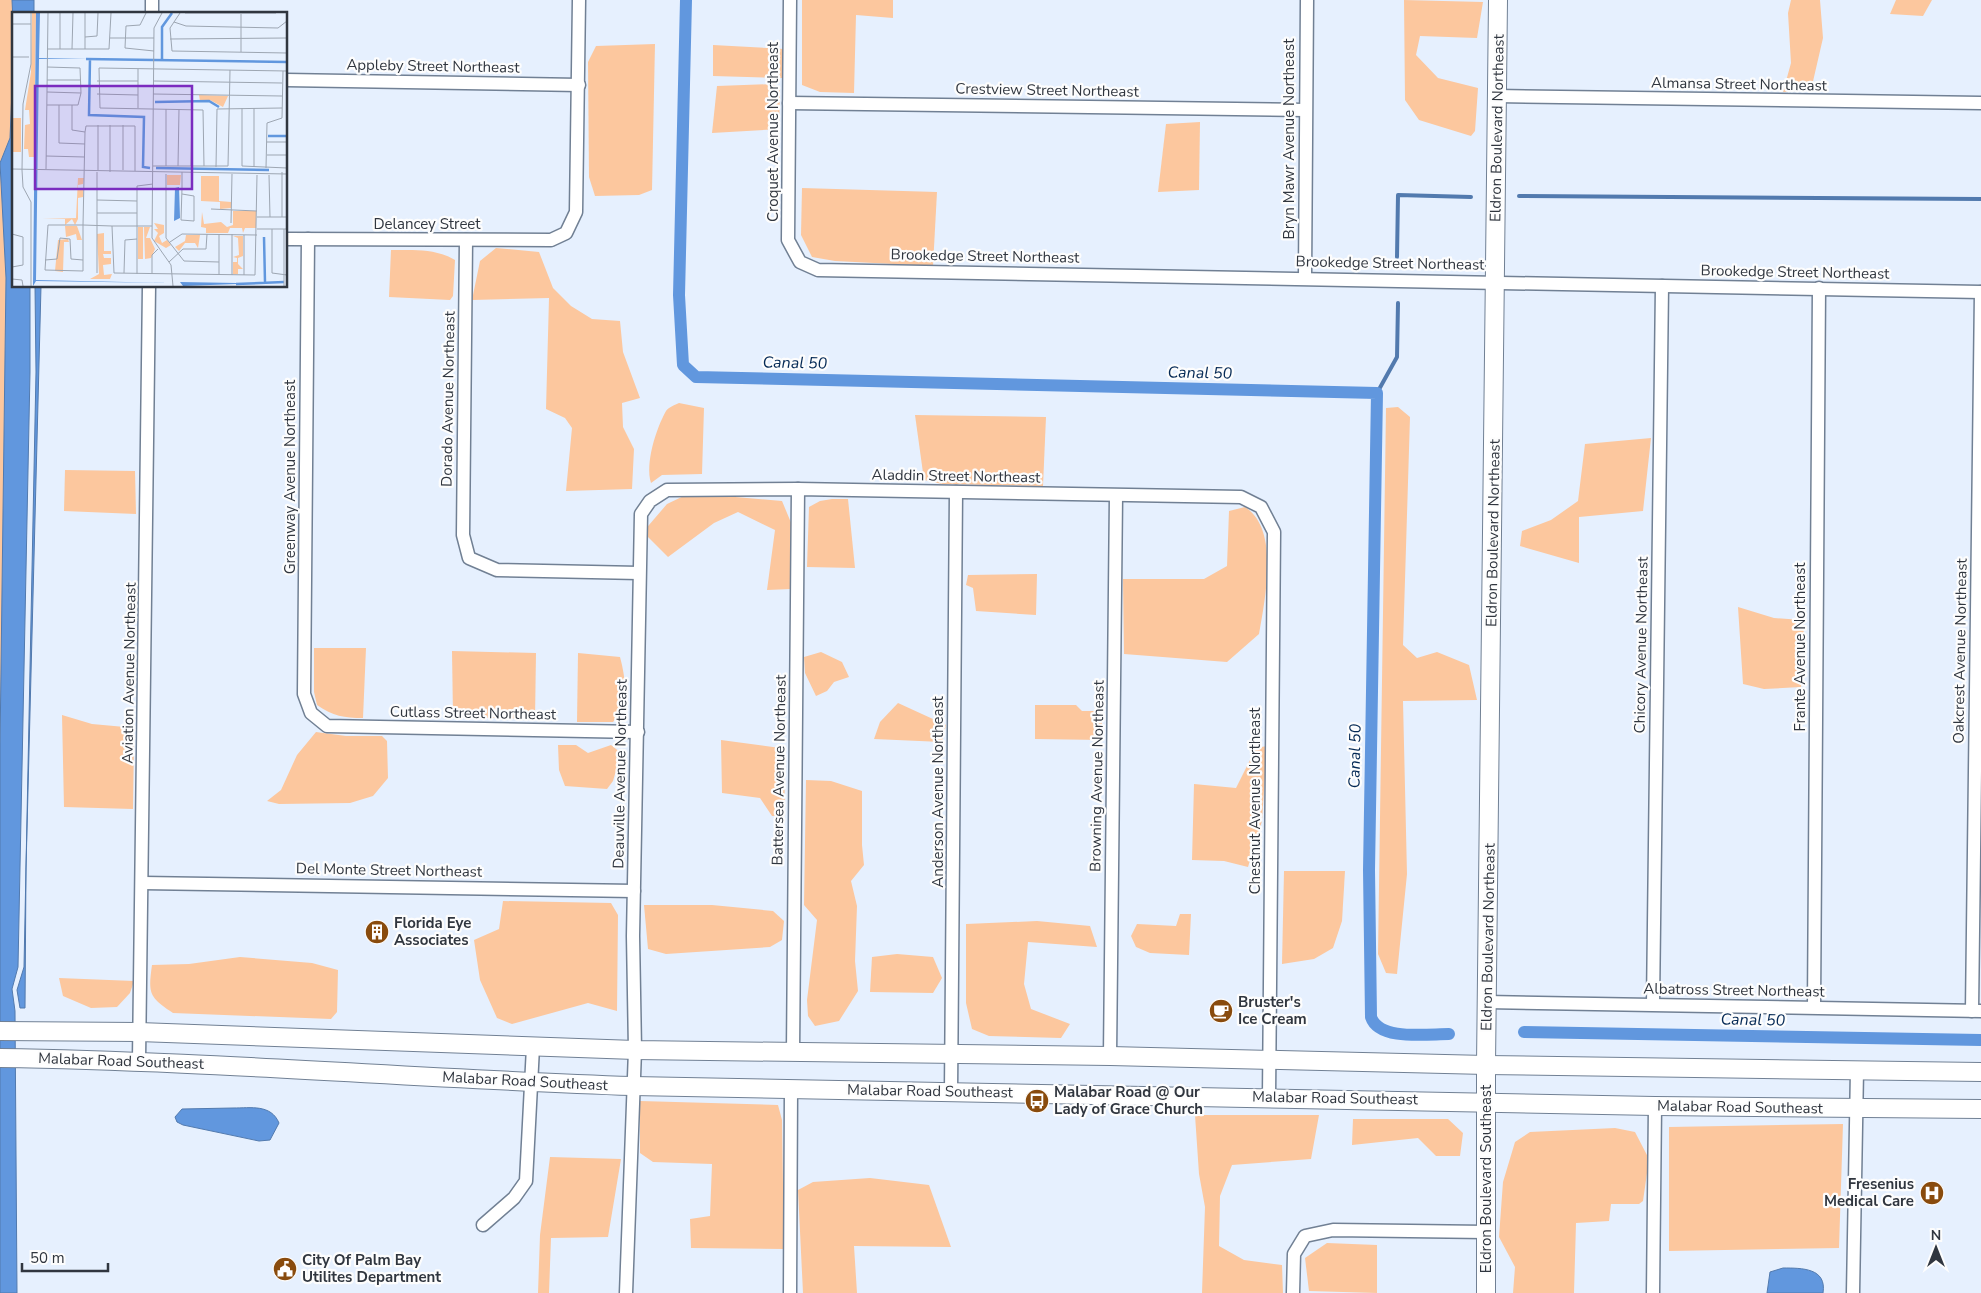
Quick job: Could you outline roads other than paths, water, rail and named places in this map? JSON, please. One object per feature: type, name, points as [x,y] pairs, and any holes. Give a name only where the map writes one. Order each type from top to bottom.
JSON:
[{"type":"main road","name":"Eldron Boulevard Northeast","points":[[1486,1065],[1498,0]]},
{"type":"main road","name":"Malabar Road Southeast","points":[[0,1031],[139,1032],[635,1050],[1110,1056],[1486,1065],[1981,1072]]},
{"type":"main road","name":"Malabar Road Southeast","points":[[0,1058],[139,1060],[633,1086],[1486,1101],[1654,1106],[1981,1109]]},
{"type":"main road","name":"Eldron Boulevard Southeast","points":[[1486,1065],[1486,1293]]},
{"type":"street","points":[[579,0],[579,85]]},
{"type":"street","name":"Croquet Avenue Northeast","points":[[790,0],[788,240],[800,262]]},
{"type":"street","name":"Bryn Mawr Avenue Northeast","points":[[1305,278],[1307,0]]},
{"type":"street","name":"Appleby Street Northeast","points":[[288,80],[579,85]]},
{"type":"street","name":"Delancey Street","points":[[288,239],[551,240],[566,233],[576,212],[579,85]]},
{"type":"street","name":"Almansa Street Northeast","points":[[1497,96],[1981,103]]},
{"type":"street","name":"Crestview Street Northeast","points":[[789,103],[1305,110]]},
{"type":"street","name":"Greenway Avenue Northeast","points":[[308,239],[304,694],[311,714]]},
{"type":"street","name":"Dorado Avenue Northeast","points":[[466,240],[463,535],[469,558],[497,570],[639,573]]},
{"type":"street","name":"Brookedge Street Northeast","points":[[800,262],[818,270],[1981,292]]},
{"type":"street","name":"Chicory Avenue Northeast","points":[[1653,1004],[1662,286]]},
{"type":"street","name":"Aviation Avenue Northeast","points":[[139,1060],[143,883],[149,288]]},
{"type":"street","name":"Frante Avenue Northeast","points":[[1814,1007],[1819,288]]},
{"type":"street","name":"Oakcrest Avenue Northeast","points":[[1976,1011],[1981,292]]},
{"type":"street","name":"Aladdin Street Northeast","points":[[650,501],[667,490],[798,489],[1241,497],[1261,507]]},
{"type":"street","name":"Battersea Avenue Northeast","points":[[793,1052],[798,489]]},
{"type":"street","name":"Anderson Avenue Northeast","points":[[951,1092],[953,1055],[956,492]]},
{"type":"street","name":"Browning Avenue Northeast","points":[[1110,1056],[1116,496]]},
{"type":"street","name":"Deauville Avenue Northeast","points":[[626,1293],[635,1050],[634,891],[639,573],[641,514],[650,501]]},
{"type":"street","name":"Chestnut Avenue Northeast","points":[[1261,507],[1274,532],[1269,1097]]},
{"type":"street","name":"Cutlass Street Northeast","points":[[311,714],[327,726],[638,732]]},
{"type":"street","name":"Del Monte Street Northeast","points":[[143,883],[634,891]]},
{"type":"street","name":"Albatross Street Northeast","points":[[1487,1002],[1976,1011]]},
{"type":"street","points":[[482,1225],[514,1198],[526,1181],[533,1047]]},
{"type":"street","points":[[1853,1293],[1857,1070]]},
{"type":"street","points":[[790,1293],[791,1089]]},
{"type":"street","points":[[1653,1293],[1654,1106]]},
{"type":"street","points":[[1293,1293],[1294,1254],[1306,1236],[1333,1230],[1486,1232]]},
{"type":"water","points":[[12,0],[34,0],[34,12],[13,12]]},
{"type":"water","points":[[12,91],[12,288],[30,288],[30,372],[18,967],[12,989],[15,1011],[17,1293],[0,1293],[0,747],[6,278],[0,163],[10,138]]},
{"type":"water","points":[[35,288],[41,288],[26,868],[25,1008],[20,1008],[17,990],[24,967],[36,372]]},
{"type":"water","points":[[253,1108],[266,1110],[279,1123],[270,1140],[259,1141],[183,1125],[177,1122],[175,1117],[182,1109]]},
{"type":"water","points":[[1783,1268],[1805,1269],[1817,1274],[1823,1285],[1823,1293],[1767,1293],[1770,1272]]},
{"type":"waterway","name":"Canal 50","points":[[686,0],[679,295],[683,365],[696,377],[1377,393],[1369,870],[1371,1017],[1376,1025],[1383,1030],[1393,1033],[1417,1035],[1449,1034]]},
{"type":"waterway","points":[[1397,257],[1398,195],[1471,197]]},
{"type":"waterway","points":[[1519,196],[1981,199]]},
{"type":"waterway","points":[[1377,393],[1397,357],[1398,303]]},
{"type":"waterway","name":"Canal 50","points":[[1524,1032],[1981,1040]]},
{"type":"place","name":"Florida Eye Associates","points":[[377,932]]},
{"type":"place","name":"Bruster's Ice Cream","points":[[1221,1011]]},
{"type":"place","name":"Malabar Road @ Our Lady of Grace Church","points":[[1037,1101]]},
{"type":"place","name":"Fresenius Medical Care","points":[[1932,1193]]},
{"type":"place","name":"City Of Palm Bay Utilites Department","points":[[285,1269]]}]
